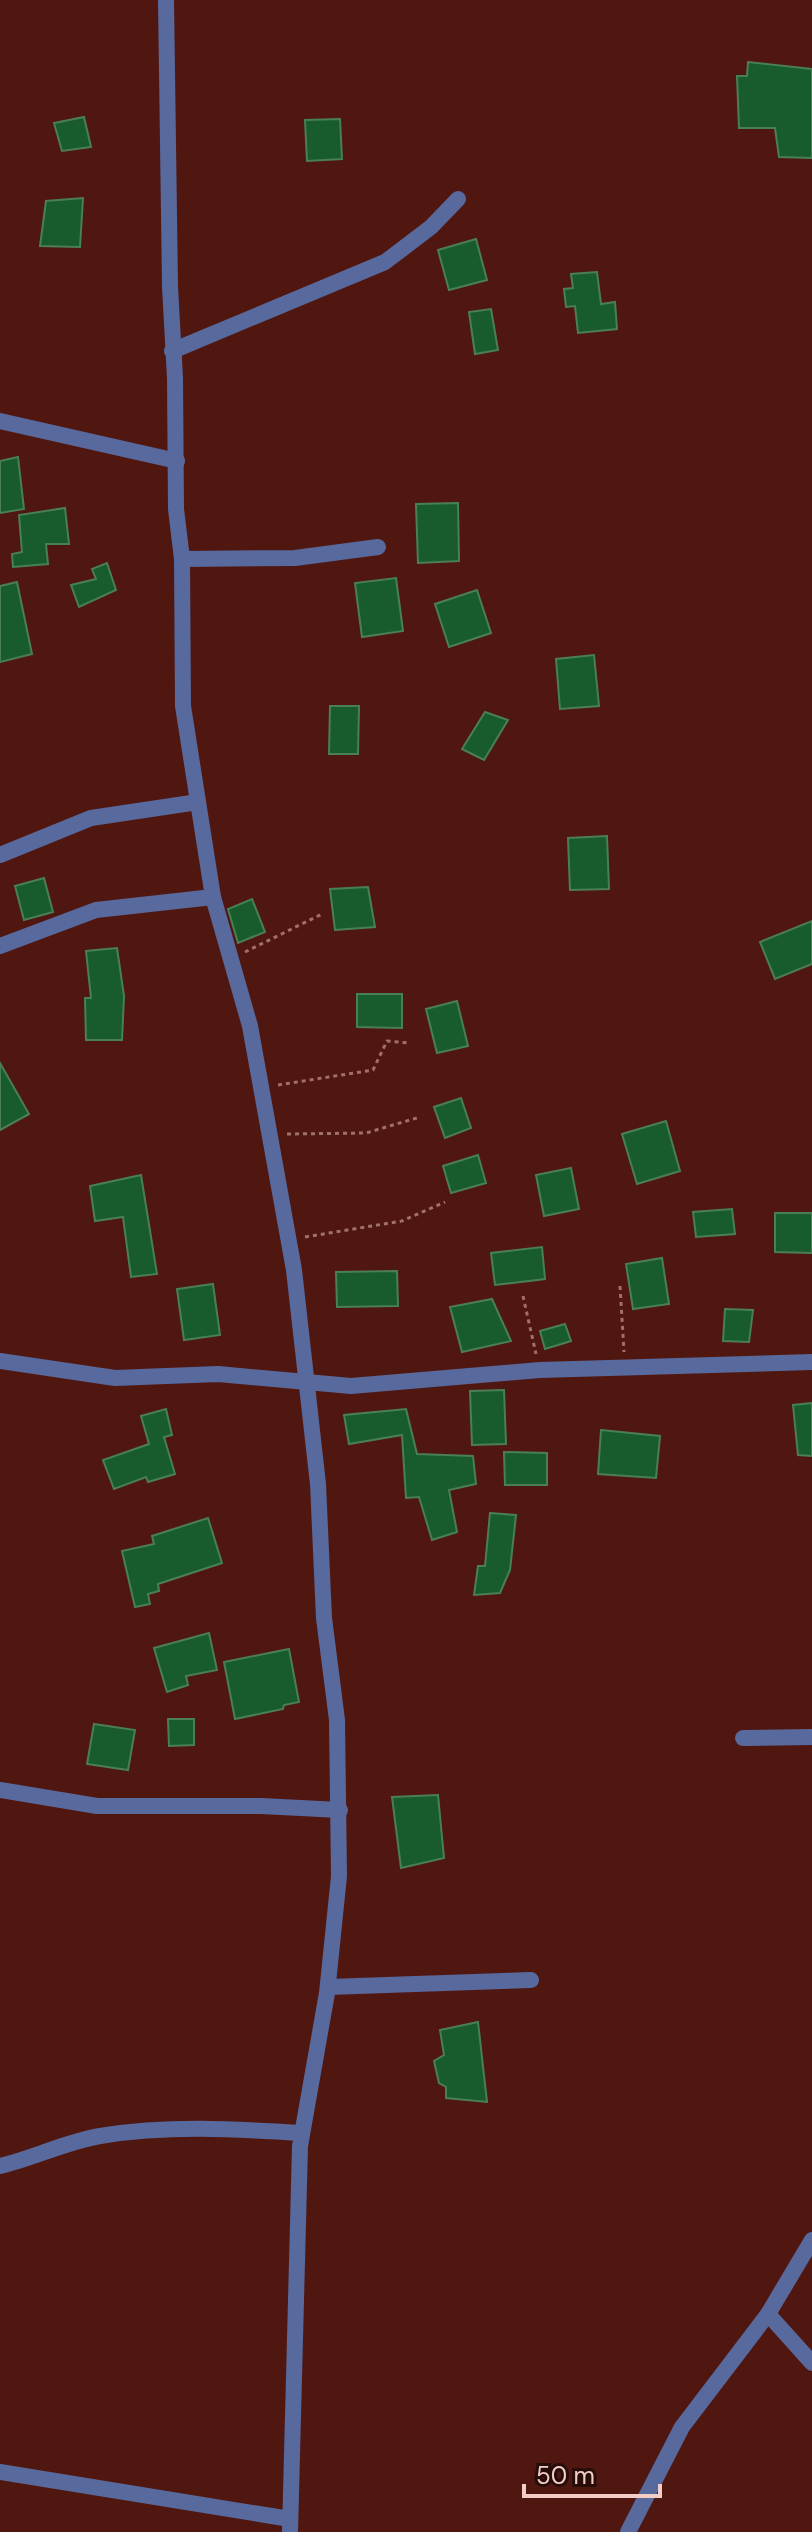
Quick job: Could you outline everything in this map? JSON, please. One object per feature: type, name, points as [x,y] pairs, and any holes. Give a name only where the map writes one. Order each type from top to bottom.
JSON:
[{"type":"street","points":[[0,2472],[290,2526],[302,2133],[328,1987],[339,1876],[337,1720],[324,1618],[318,1484],[289,1240],[262,1088],[213,897],[183,706],[182,559],[176,509],[166,0]]},
{"type":"street","points":[[172,351],[385,262],[431,227],[458,199]]},
{"type":"street","points":[[0,421],[177,461]]},
{"type":"street","points":[[182,559],[295,558],[378,547]]},
{"type":"street","points":[[0,855],[91,818],[198,802]]},
{"type":"street","points":[[0,946],[96,910],[213,897]]},
{"type":"street","points":[[0,1361],[115,1378],[218,1374],[351,1386],[540,1370],[812,1362]]},
{"type":"street","points":[[743,1738],[812,1737]]},
{"type":"street","points":[[0,1790],[97,1806],[261,1806],[340,1810]]},
{"type":"street","points":[[328,1987],[531,1980]]},
{"type":"street","points":[[0,2166],[97,2136],[152,2129],[208,2127],[302,2133]]},
{"type":"street","points":[[628,2532],[682,2427],[768,2314],[812,2240]]},
{"type":"street","points":[[768,2314],[812,2363]]},
{"type":"path","points":[[231,958],[322,914]]},
{"type":"path","points":[[262,1088],[373,1070],[387,1041],[409,1043]]},
{"type":"path","points":[[271,1135],[366,1133],[420,1117]]},
{"type":"path","points":[[289,1240],[402,1221],[445,1202]]},
{"type":"path","points":[[620,1286],[625,1368]]},
{"type":"path","points":[[523,1296],[540,1370]]},
{"type":"building","points":[[748,62],[812,69],[812,158],[779,157],[775,128],[739,128],[737,76],[747,76]]},
{"type":"building","points":[[84,117],[91,147],[62,151],[54,123]]},
{"type":"building","points":[[340,119],[342,159],[307,161],[305,120]]},
{"type":"building","points":[[83,198],[80,247],[40,246],[46,201]]},
{"type":"building","points":[[476,239],[487,280],[449,290],[438,250]]},
{"type":"building","points":[[597,272],[601,304],[615,302],[617,329],[578,333],[575,306],[566,307],[564,289],[573,288],[571,274]]},
{"type":"building","points":[[491,309],[498,350],[475,354],[469,312]]},
{"type":"building","points":[[18,457],[24,509],[0,513],[0,461]]},
{"type":"building","points":[[458,503],[459,561],[418,563],[416,504]]},
{"type":"building","points":[[65,508],[69,544],[46,544],[48,564],[13,567],[12,554],[22,552],[19,515]]},
{"type":"building","points":[[107,563],[116,590],[79,607],[71,585],[96,579],[92,569]]},
{"type":"building","points":[[396,578],[403,631],[362,637],[355,583]]},
{"type":"building","points":[[17,582],[32,654],[0,662],[0,586]]},
{"type":"building","points":[[477,590],[491,633],[449,647],[435,604]]},
{"type":"building","points":[[594,655],[599,706],[560,709],[556,659]]},
{"type":"building","points":[[330,706],[359,706],[358,754],[329,754]]},
{"type":"building","points":[[485,712],[508,720],[484,760],[462,749]]},
{"type":"building","points":[[607,836],[609,889],[570,890],[568,838]]},
{"type":"building","points":[[44,878],[53,912],[24,920],[15,886]]},
{"type":"building","points":[[368,887],[375,927],[335,930],[330,889]]},
{"type":"building","points":[[252,899],[265,932],[238,943],[228,909]]},
{"type":"building","points":[[812,921],[812,964],[775,979],[760,942]]},
{"type":"building","points":[[117,948],[124,996],[122,1040],[86,1040],[85,998],[91,998],[86,951]]},
{"type":"building","points":[[357,994],[402,994],[402,1028],[357,1027]]},
{"type":"building","points":[[457,1001],[468,1046],[437,1053],[426,1009]]},
{"type":"building","points":[[0,1063],[29,1114],[0,1130]]},
{"type":"building","points":[[461,1098],[471,1128],[445,1138],[434,1107]]},
{"type":"building","points":[[666,1121],[680,1171],[637,1184],[622,1134]]},
{"type":"building","points":[[478,1155],[486,1183],[451,1193],[443,1166]]},
{"type":"building","points":[[571,1168],[579,1209],[544,1216],[536,1175]]},
{"type":"building","points":[[141,1175],[157,1274],[131,1277],[123,1217],[95,1221],[90,1186]]},
{"type":"building","points":[[732,1209],[735,1234],[696,1237],[693,1212]]},
{"type":"building","points":[[775,1213],[812,1213],[812,1253],[775,1252]]},
{"type":"building","points":[[542,1247],[545,1279],[495,1285],[491,1253]]},
{"type":"building","points":[[662,1258],[669,1304],[633,1309],[626,1264]]},
{"type":"building","points":[[397,1271],[398,1306],[337,1307],[336,1272]]},
{"type":"building","points":[[213,1284],[220,1335],[184,1340],[177,1289]]},
{"type":"building","points":[[492,1299],[511,1341],[462,1352],[450,1307]]},
{"type":"building","points":[[725,1309],[753,1310],[749,1342],[723,1341]]},
{"type":"building","points":[[565,1324],[571,1341],[545,1349],[540,1331]]},
{"type":"building","points":[[504,1390],[506,1444],[472,1445],[470,1391]]},
{"type":"building","points":[[812,1403],[812,1456],[798,1455],[793,1405]]},
{"type":"building","points":[[166,1409],[172,1435],[164,1437],[175,1474],[148,1482],[146,1477],[114,1489],[103,1460],[149,1444],[141,1416]]},
{"type":"building","points":[[406,1409],[417,1454],[473,1456],[476,1484],[449,1490],[457,1532],[432,1540],[419,1497],[406,1498],[402,1435],[349,1444],[344,1415]]},
{"type":"building","points":[[601,1430],[660,1436],[656,1478],[598,1474]]},
{"type":"building","points":[[504,1452],[547,1453],[547,1485],[505,1485]]},
{"type":"building","points":[[490,1513],[516,1515],[510,1570],[500,1593],[474,1595],[478,1566],[485,1566]]},
{"type":"building","points":[[208,1518],[222,1563],[158,1584],[159,1591],[148,1594],[150,1604],[135,1607],[122,1551],[154,1544],[152,1536]]},
{"type":"building","points":[[209,1633],[217,1670],[186,1676],[188,1685],[167,1692],[154,1648]]},
{"type":"building","points":[[289,1649],[299,1702],[284,1705],[283,1709],[235,1719],[224,1662]]},
{"type":"building","points":[[168,1719],[194,1719],[194,1745],[169,1746]]},
{"type":"building","points":[[94,1724],[135,1730],[128,1770],[87,1764]]},
{"type":"building","points":[[438,1795],[444,1858],[401,1868],[392,1797]]},
{"type":"building","points":[[478,2022],[487,2102],[446,2098],[446,2087],[439,2083],[434,2061],[444,2055],[440,2030]]}]
